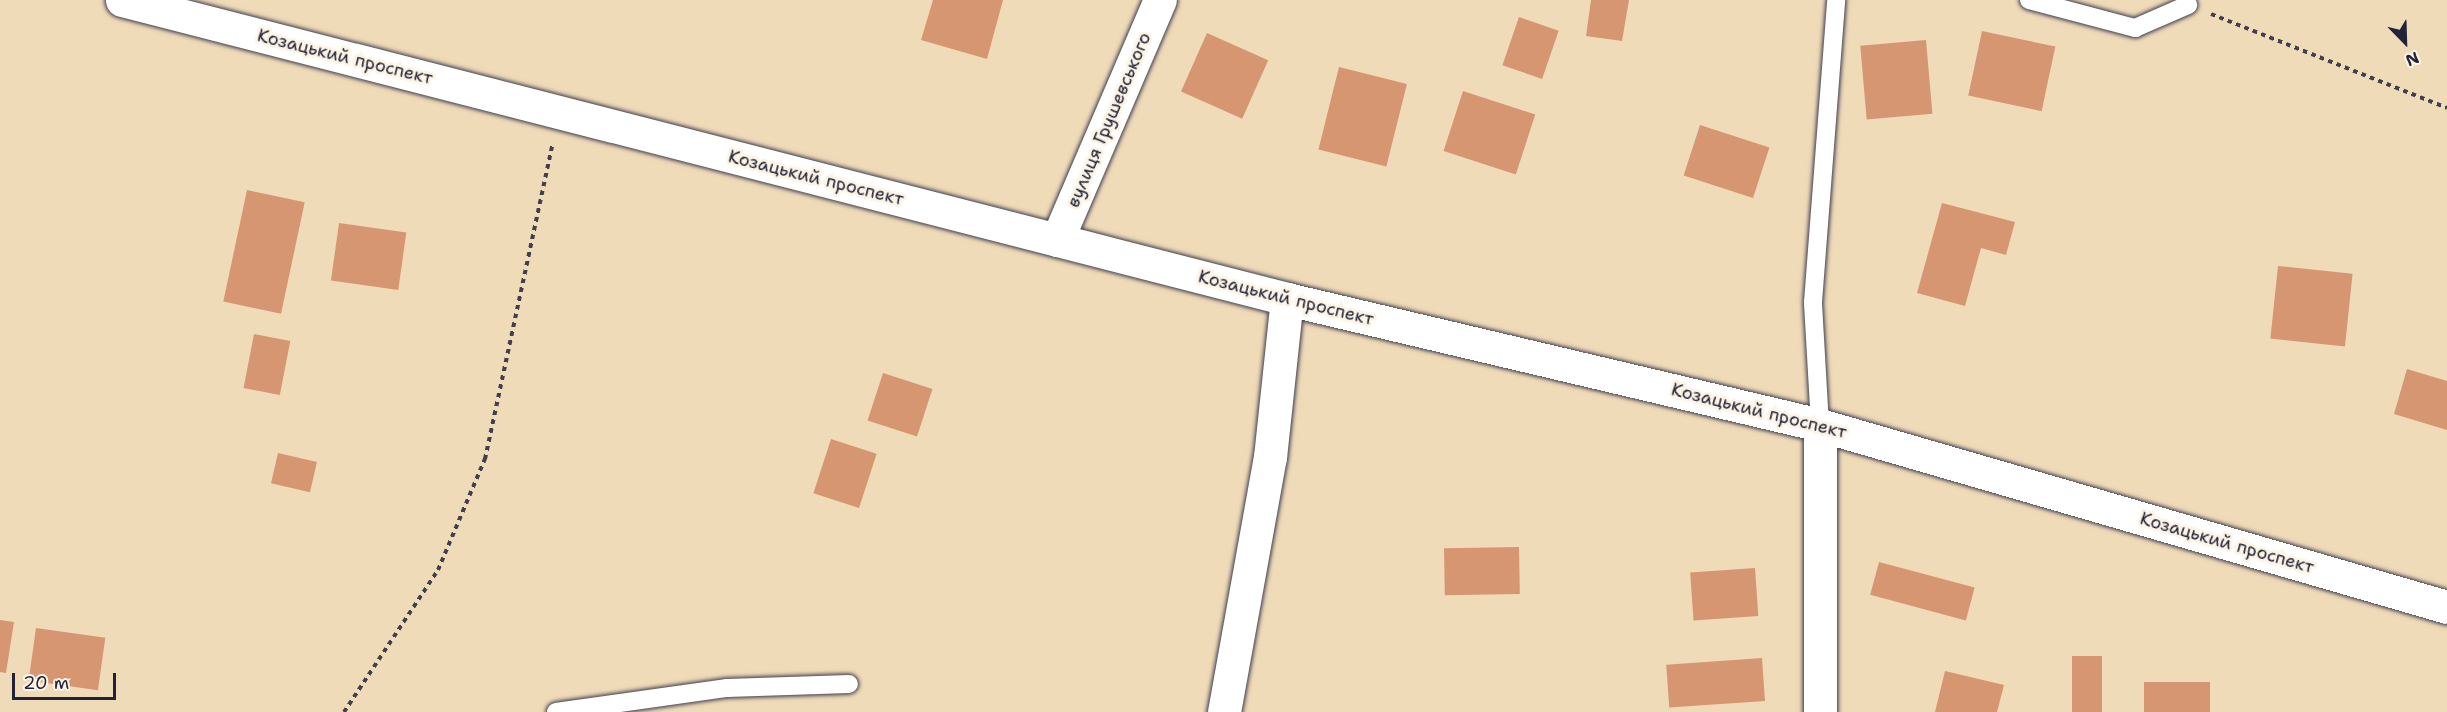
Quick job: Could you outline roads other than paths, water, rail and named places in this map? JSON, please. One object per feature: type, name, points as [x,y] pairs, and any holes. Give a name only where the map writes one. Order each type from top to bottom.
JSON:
[{"type":"street","name":"Козацький проспект","points":[[122,0],[1287,299],[1820,425],[2447,607]]},
{"type":"street","name":"вулиця Грушевського","points":[[1057,240],[1160,0]]},
{"type":"street","points":[[1224,712],[1270,457],[1287,299]]},
{"type":"street","points":[[1820,425],[1820,712]]},
{"type":"lane","points":[[1820,425],[1814,302],[1836,0]]},
{"type":"lane","points":[[2029,0],[2135,28],[2188,5]]},
{"type":"lane","points":[[555,712],[727,688],[849,684]]}]
